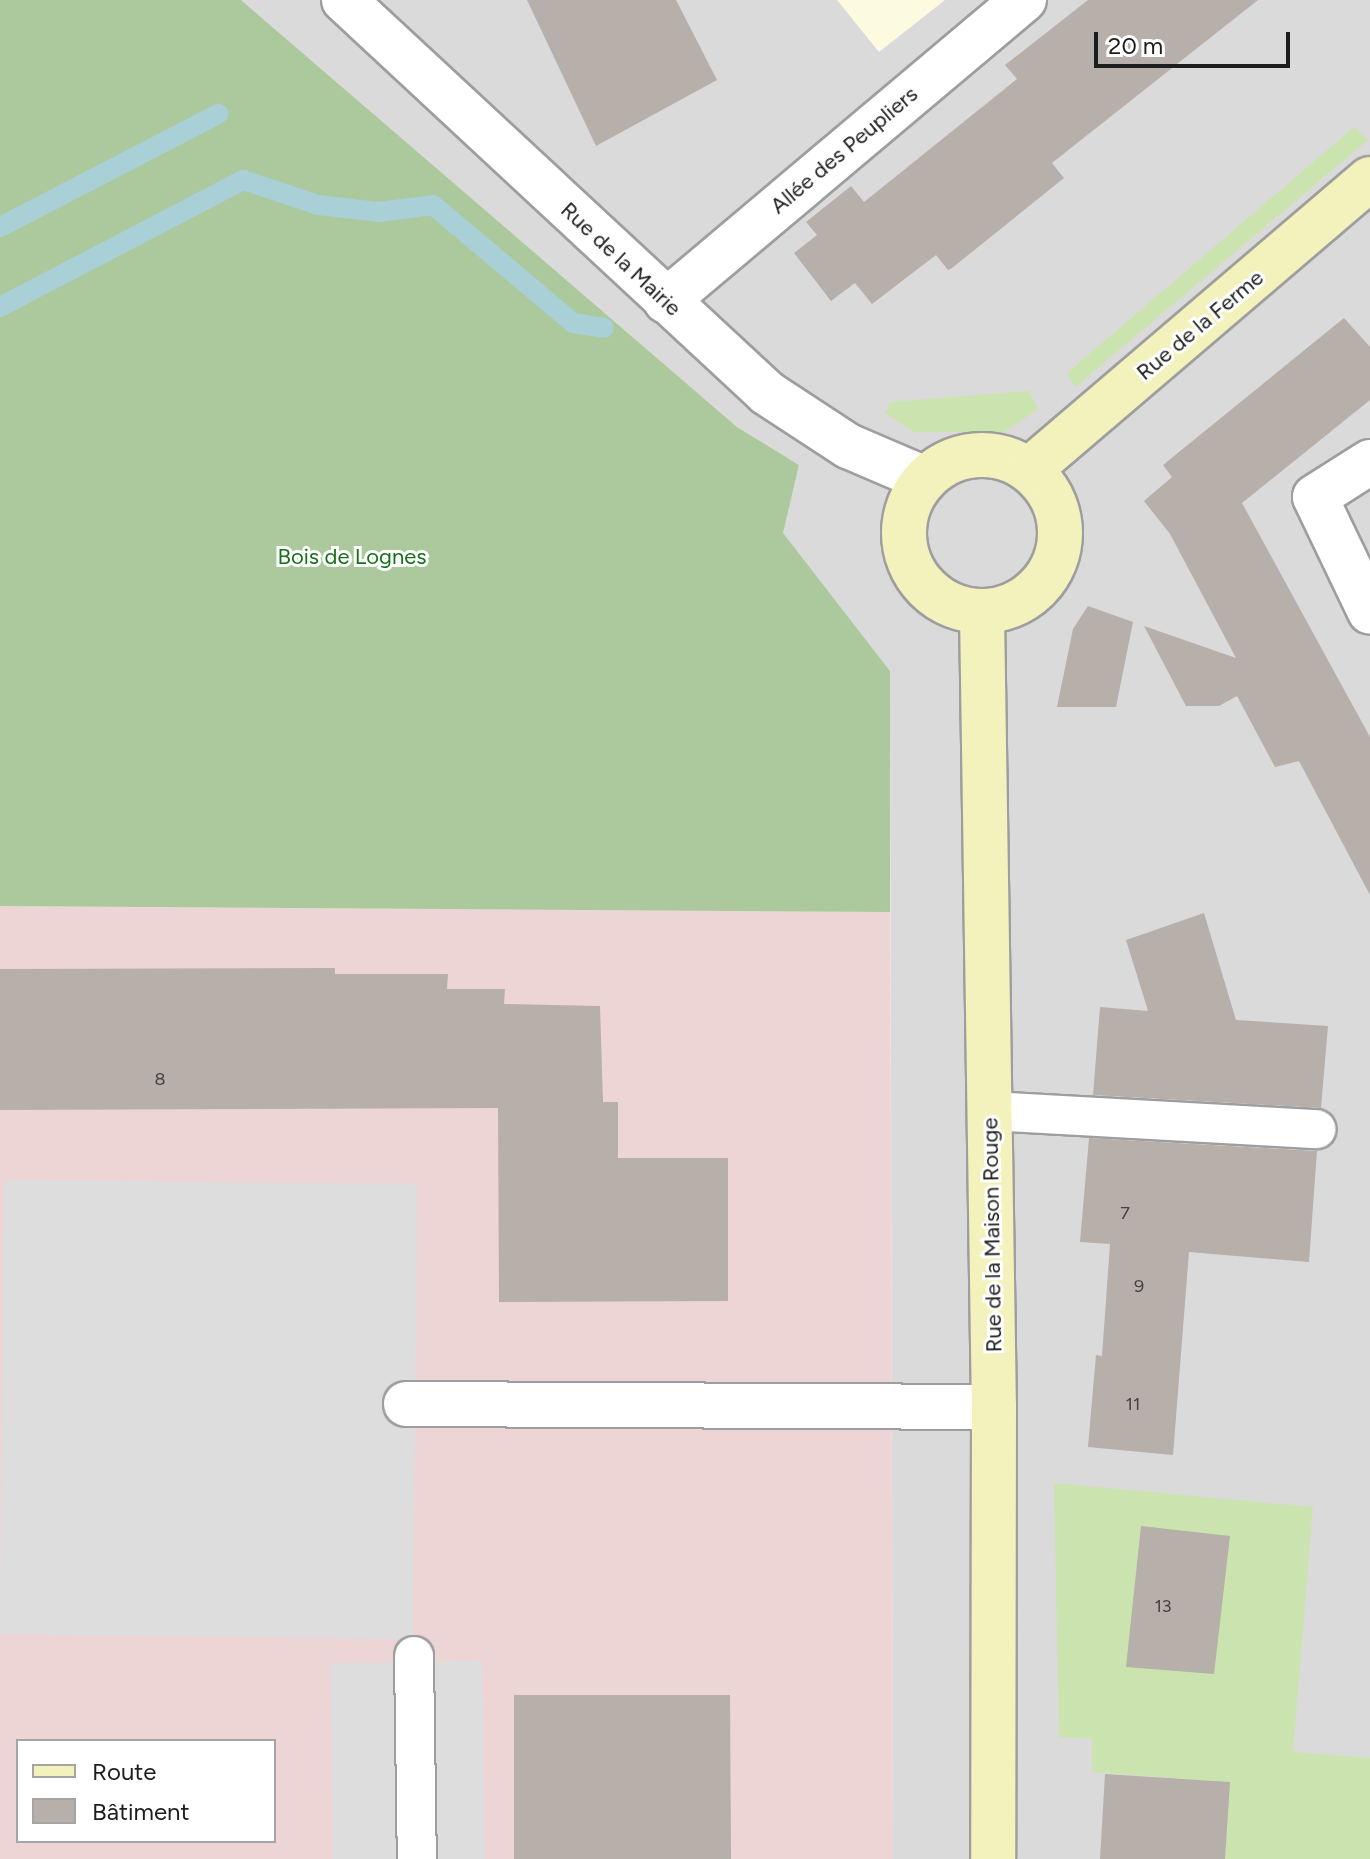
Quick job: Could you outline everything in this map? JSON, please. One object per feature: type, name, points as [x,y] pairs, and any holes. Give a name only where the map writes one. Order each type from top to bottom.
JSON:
[{"type":"street","name":"Rue de la Mairie","points":[[344,0],[767,393],[848,446],[925,479]]},
{"type":"street","name":"Allée des Peupliers","points":[[666,301],[1024,0]]},
{"type":"street","name":"Rue de la Ferme","points":[[1029,470],[1366,193]]},
{"type":"street","points":[[975,454],[1004,457],[1029,470],[1057,510],[1056,557],[1028,597],[982,612],[956,608],[933,594],[905,552],[907,513],[925,479],[947,462],[975,454]]},
{"type":"street","points":[[1370,462],[1315,497],[1370,612]]},
{"type":"street","name":"Rue de la Maison Rouge","points":[[982,612],[994,1407],[993,1859]]},
{"type":"street","points":[[406,1404],[994,1407]]},
{"type":"lane","points":[[991,1111],[1317,1129]]},
{"type":"lane","points":[[414,1656],[417,1859]]},
{"type":"shaded area","points":[[241,0],[1370,0],[1370,1859],[893,1859],[890,671],[782,533],[799,465],[737,427]]},
{"type":"shaded area","points":[[837,0],[945,0],[879,52]]},
{"type":"shaded area","points":[[0,906],[890,912],[893,1859],[0,1859]]},
{"type":"shaded area","points":[[4,1180],[417,1184],[413,1639],[0,1634]]},
{"type":"shaded area","points":[[482,1661],[485,1859],[333,1859],[330,1663]]},
{"type":"green space","name":"Bois de Lognes","points":[[0,0],[241,0],[737,427],[799,465],[783,533],[890,671],[890,912],[0,906]]},
{"type":"green space","points":[[1354,127],[1368,140],[1075,387],[1067,373]]},
{"type":"green space","points":[[1029,391],[1038,409],[1004,432],[913,432],[885,413],[890,402]]},
{"type":"green space","points":[[1054,1483],[1313,1507],[1293,1752],[1370,1758],[1370,1859],[1225,1859],[1229,1782],[1092,1772],[1092,1739],[1059,1737]]},
{"type":"building","points":[[527,0],[676,0],[717,80],[596,146]]},
{"type":"building","points":[[1088,0],[1258,0],[1052,163],[1064,178],[952,268],[948,270],[936,255],[872,304],[855,283],[831,301],[794,253],[817,235],[806,222],[851,186],[864,202],[1017,79],[1005,65]]},
{"type":"building","points":[[1344,318],[1370,347],[1370,400],[1242,503],[1370,737],[1370,895],[1299,761],[1275,767],[1237,696],[1219,706],[1186,706],[1144,626],[1236,658],[1170,534],[1144,501],[1172,477],[1163,465]]},
{"type":"building","points":[[1088,606],[1133,622],[1116,707],[1057,707],[1073,629]]},
{"type":"building","points":[[1204,913],[1236,1020],[1328,1026],[1321,1108],[1093,1095],[1100,1007],[1148,1011],[1126,940]]},
{"type":"building","points":[[335,968],[335,974],[448,974],[447,989],[505,989],[504,1004],[600,1006],[603,1102],[618,1102],[618,1158],[728,1158],[728,1301],[499,1302],[498,1108],[0,1110],[0,969]]},
{"type":"building","points":[[1089,1138],[1317,1151],[1309,1262],[1189,1252],[1173,1455],[1088,1447],[1096,1355],[1102,1356],[1110,1244],[1080,1242]]},
{"type":"building","points":[[1141,1526],[1230,1536],[1214,1674],[1126,1667]]},
{"type":"building","points":[[514,1695],[730,1695],[731,1859],[514,1859]]},
{"type":"building","points":[[1105,1774],[1230,1782],[1225,1859],[1100,1859]]},
{"type":"waterway","points":[[0,227],[218,114]]},
{"type":"waterway","points":[[0,307],[243,180],[318,205],[379,212],[433,205],[573,323],[604,328]]}]
